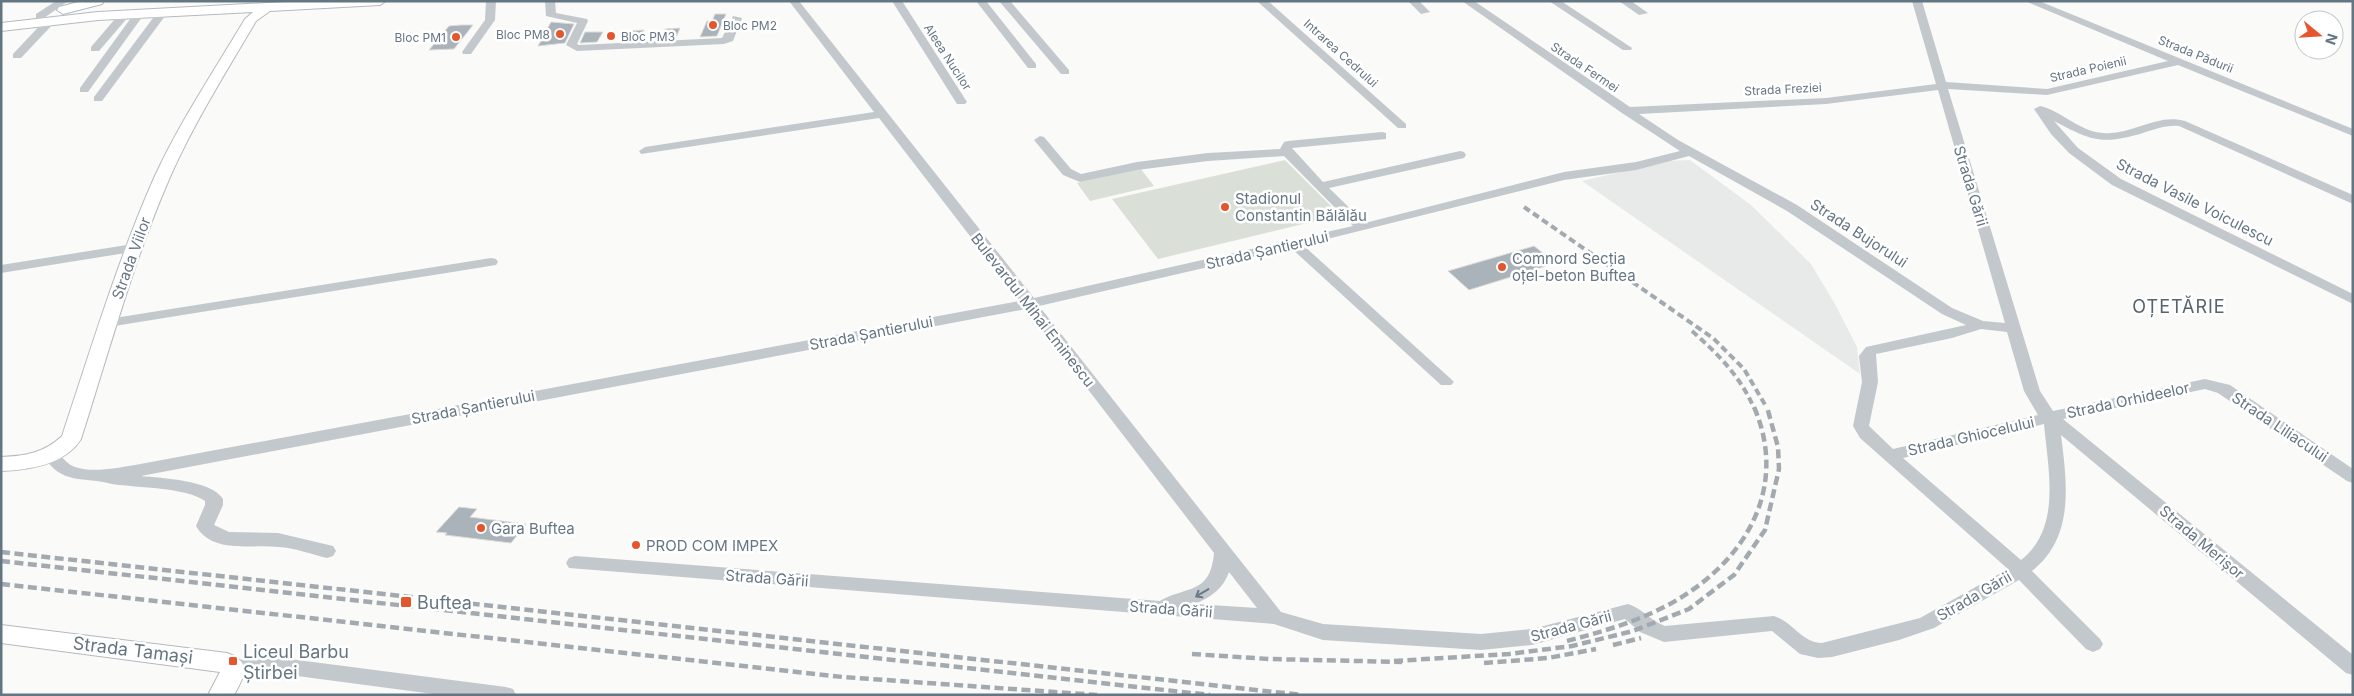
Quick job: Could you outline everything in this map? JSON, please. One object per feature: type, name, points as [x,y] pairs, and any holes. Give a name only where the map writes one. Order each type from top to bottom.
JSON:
[{"type":"main road","points":[[1,26],[41,18],[98,1]]},
{"type":"main road","points":[[272,4],[380,1]]},
{"type":"main road","name":"Strada Viilor","points":[[1,464],[32,462],[51,455],[71,439],[133,248],[164,176],[249,13],[272,4]]},
{"type":"main road","points":[[66,10],[125,14],[163,12],[249,13]]},
{"type":"main road","points":[[1,26],[41,18]]},
{"type":"main road","name":"Strada Tamași","points":[[1,634],[215,660],[227,663],[232,668]]},
{"type":"main road","points":[[220,695],[232,676],[232,668]]},
{"type":"street","points":[[17,56],[41,18],[48,1]]},
{"type":"street","points":[[467,52],[490,20],[491,1]]},
{"type":"street","points":[[550,1],[550,14],[553,16],[583,21],[571,46],[577,48],[724,41],[729,39],[737,18]]},
{"type":"street","name":"Bulevardul Mihai Eminescu","points":[[794,1],[1028,304],[1274,617]]},
{"type":"street","name":"Aleea Nucilor","points":[[897,1],[962,102]]},
{"type":"street","points":[[981,1],[1032,66]]},
{"type":"street","points":[[1004,1],[1065,72]]},
{"type":"street","name":"Intrarea Cedrului","points":[[1262,1],[1402,126]]},
{"type":"street","points":[[1413,1],[1425,12]]},
{"type":"street","name":"Strada Fermei","points":[[1467,1],[1626,111],[1690,152]]},
{"type":"street","points":[[1554,1],[1628,48]]},
{"type":"street","points":[[1624,1],[1643,13]]},
{"type":"street","name":"Strada Gării","points":[[574,563],[1274,617],[1323,632],[1481,642],[1532,637],[1628,610],[1647,627],[1670,635],[1774,623],[1783,628],[1793,641],[1802,648],[1821,651],[1902,632],[1928,622],[2020,570],[2040,553],[2053,529],[2057,496],[2051,417],[2036,398],[1917,1]]},
{"type":"street","name":"Strada Pădurii","points":[[2030,1],[2353,133]]},
{"type":"street","points":[[41,18],[66,10]]},
{"type":"street","points":[[98,99],[163,12]]},
{"type":"street","points":[[84,90],[140,13]]},
{"type":"street","points":[[96,48],[125,14]]},
{"type":"street","name":"Strada Poienii","points":[[1941,86],[2033,92],[2062,90],[2179,62]]},
{"type":"street","name":"Strada Freziei","points":[[1626,111],[1826,101],[1941,86]]},
{"type":"street","name":"Strada Vasile Voiculescu","points":[[2033,92],[2041,110],[2060,139],[2123,185],[2353,300]]},
{"type":"street","name":"Strada Vasile Voiculescu","points":[[2041,110],[2088,134],[2102,137],[2116,137],[2168,122],[2181,123],[2353,200]]},
{"type":"street","points":[[645,151],[882,114]]},
{"type":"street","points":[[1362,228],[1287,152],[1286,148],[1288,145],[1382,136]]},
{"type":"street","points":[[1040,140],[1066,172],[1080,178],[1137,166],[1181,160],[1287,152]]},
{"type":"street","name":"Strada Bujorului","points":[[1690,152],[1792,208],[1947,311],[1980,325],[2014,328]]},
{"type":"street","name":"Strada Șantierului","points":[[51,455],[57,464],[68,471],[86,474],[125,471],[204,458],[1028,304],[1362,228],[1564,176],[1636,166],[1690,152]]},
{"type":"street","points":[[1320,186],[1460,155]]},
{"type":"street","points":[[1294,244],[1446,382]]},
{"type":"street","points":[[1,269],[133,248]]},
{"type":"street","points":[[108,323],[491,262]]},
{"type":"street","points":[[1980,325],[1952,334],[1875,348],[1868,352],[1870,382],[1861,426],[1866,434],[2020,570],[2094,644]]},
{"type":"street","name":"Strada Orhideelor","points":[[2051,417],[2205,384]]},
{"type":"street","name":"Strada Liliacului","points":[[2205,384],[2224,389],[2353,477]]},
{"type":"street","name":"Strada Ghiocelului","points":[[1891,455],[2051,417]]},
{"type":"street","name":"Strada Merișor","points":[[2051,417],[2353,667]]},
{"type":"street","points":[[86,474],[153,484],[189,487],[206,492],[214,499],[214,505],[205,526],[212,533],[237,539],[284,541],[327,551]]},
{"type":"street","points":[[1156,608],[1200,596],[1220,576],[1223,553]]},
{"type":"street","points":[[232,668],[282,666],[506,695]]},
{"type":"shaded area","name":"Stadionul Constantin Bălălău","points":[[1285,160],[1340,215],[1158,259],[1112,199]]},
{"type":"shaded area","points":[[1690,160],[1751,205],[1811,264],[1835,304],[1857,347],[1860,374],[1582,181],[1668,161]]},
{"type":"shaded area","points":[[1140,168],[1154,186],[1090,201],[1077,183]]},
{"type":"building","points":[[715,14],[726,14],[717,36],[700,37],[707,21],[712,21]]},
{"type":"building","name":"Bloc PM8","points":[[551,22],[574,24],[565,43],[538,46]]},
{"type":"building","name":"Bloc PM1","points":[[473,25],[454,49],[429,50],[449,26]]},
{"type":"building","points":[[680,28],[676,38],[660,39],[665,29]]},
{"type":"building","points":[[644,30],[639,40],[623,41],[629,31]]},
{"type":"building","points":[[585,32],[603,32],[597,42],[580,43]]},
{"type":"building","name":"Comnord Secția oțel-beton Buftea","points":[[1534,246],[1556,263],[1469,290],[1448,271]]},
{"type":"building","name":"Gara Buftea","points":[[459,507],[477,509],[470,517],[526,524],[511,543],[445,535],[447,533],[436,532]]},
{"type":"railway","points":[[1524,207],[1713,338],[1744,369],[1767,408]]},
{"type":"railway","points":[[1692,331],[1728,366],[1754,408]]},
{"type":"railway","points":[[1567,641],[1631,621],[1668,605],[1695,588],[1718,569],[1738,547],[1753,522],[1762,496],[1766,467],[1764,438],[1754,407]]},
{"type":"railway","points":[[1394,661],[1509,654],[1572,646],[1633,631],[1689,609],[1734,575],[1765,530],[1779,469],[1778,447],[1767,407]]},
{"type":"railway","points":[[1,552],[1302,695]]},
{"type":"railway","points":[[1,561],[1210,695]]},
{"type":"railway","points":[[1,584],[843,677],[1097,695]]},
{"type":"railway","points":[[1613,645],[1641,638]]},
{"type":"railway","points":[[1484,663],[1548,658],[1596,649]]},
{"type":"railway","points":[[1192,654],[1269,659],[1402,662]]},
{"type":"place","name":"Bloc PM2","points":[[713,25]]},
{"type":"place","name":"Bloc PM8","points":[[560,34]]},
{"type":"place","name":"Bloc PM3","points":[[611,36]]},
{"type":"place","name":"Bloc PM1","points":[[456,37]]},
{"type":"place","name":"Stadionul Constantin Bălălău","points":[[1225,207]]},
{"type":"place","name":"Comnord Secția oțel-beton Buftea","points":[[1502,267]]},
{"type":"place","name":"Gara Buftea","points":[[481,528]]},
{"type":"place","name":"PROD COM IMPEX","points":[[636,545]]},
{"type":"place","name":"Buftea","points":[[406,602]]},
{"type":"place","name":"Liceul Barbu Știrbei","points":[[233,661]]},
{"type":"district","name":"OȚETĂRIE","points":[[2179,306]]}]
